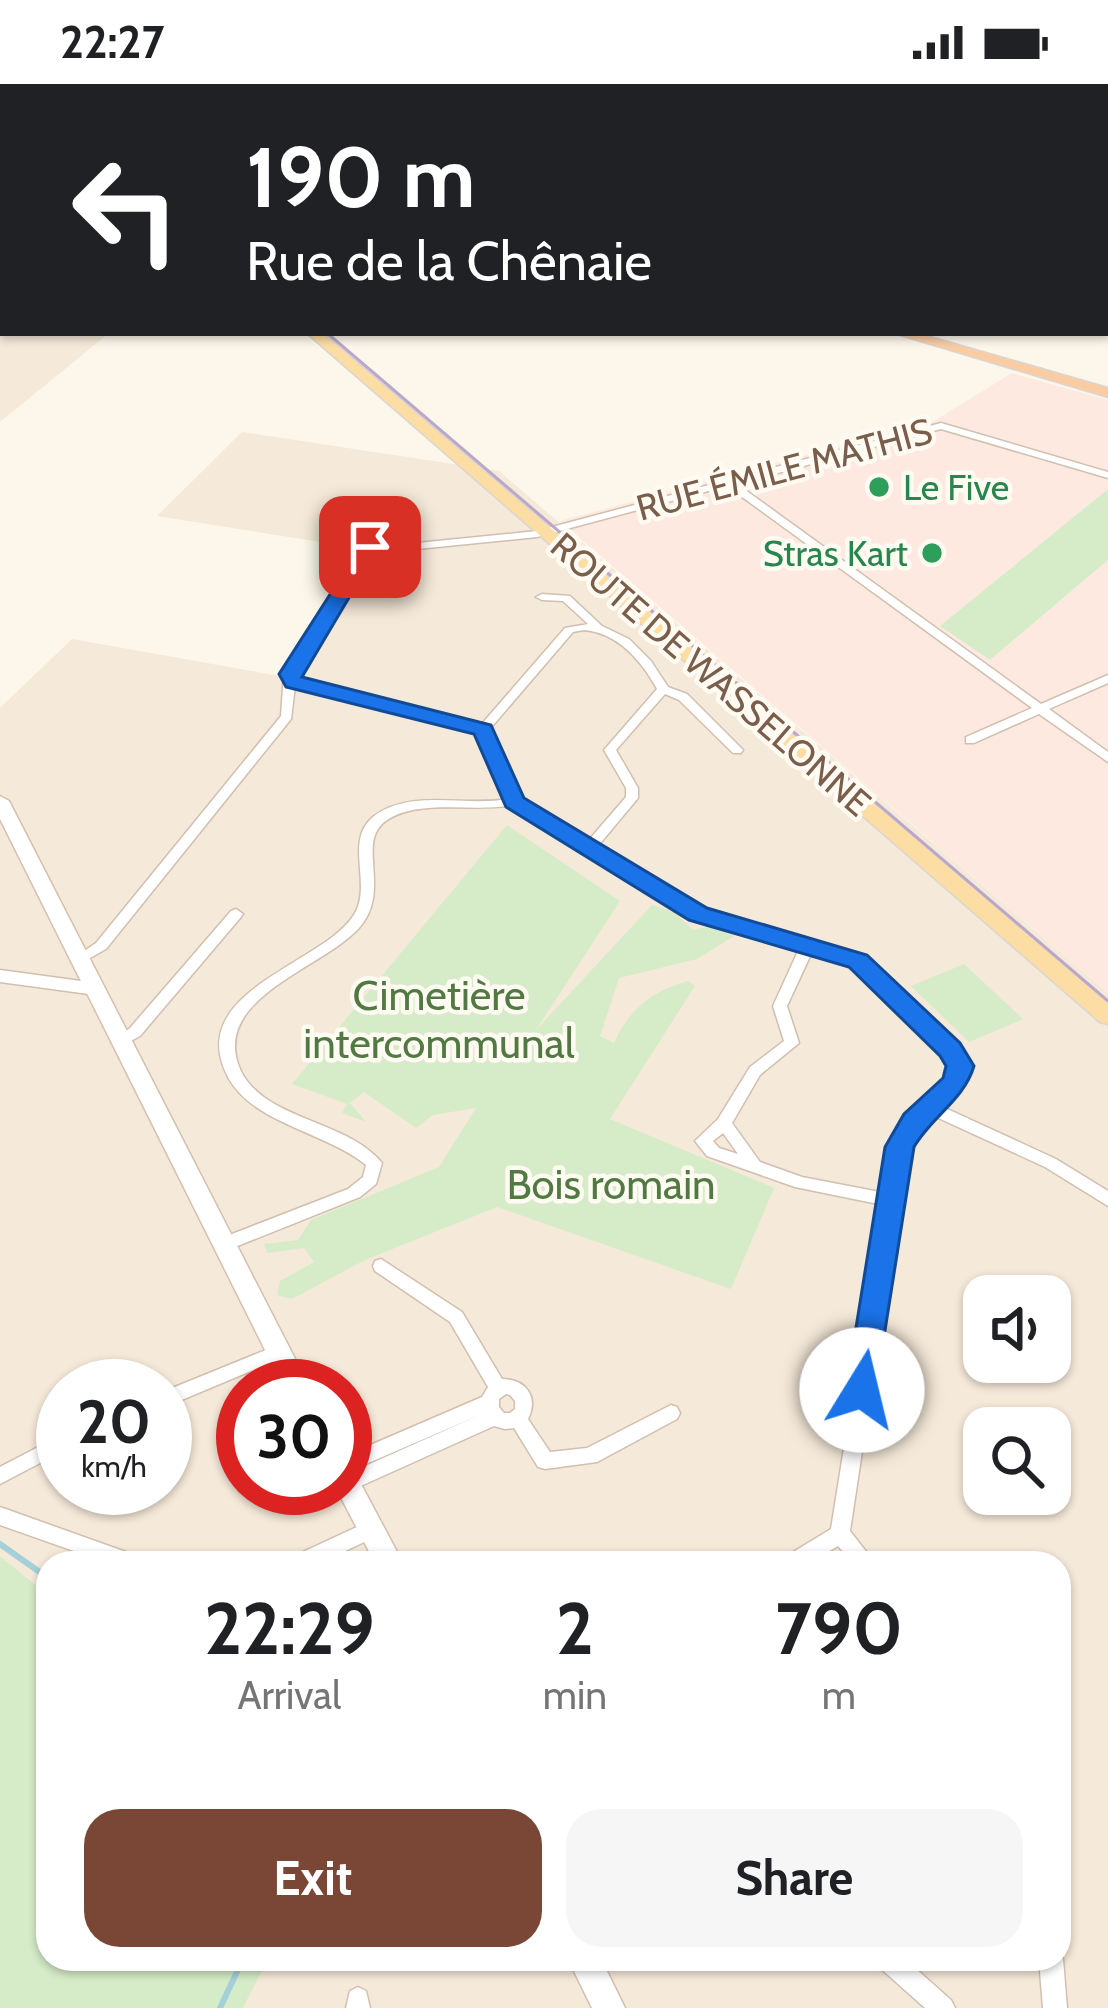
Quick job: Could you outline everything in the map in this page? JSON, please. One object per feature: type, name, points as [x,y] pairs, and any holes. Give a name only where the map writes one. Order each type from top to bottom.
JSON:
[{"type":"highway","points":[[926,337],[1108,390]]},
{"type":"main road","name":"ROUTE DE WASSELONNE","points":[[318,336],[1108,1016]]},
{"type":"main road","points":[[0,801],[282,1359]]},
{"type":"main road","points":[[364,1515],[383,1551]]},
{"type":"main road","points":[[590,1971],[609,2008]]},
{"type":"street","name":"RUE ÉMILE MATHIS","points":[[293,682],[290,674],[372,544],[440,545],[547,532],[951,426],[1108,476]]},
{"type":"street","points":[[730,484],[1108,758]]},
{"type":"street","points":[[542,597],[566,598],[597,626],[611,632],[654,670],[663,688],[682,697],[737,750]]},
{"type":"street","points":[[483,730],[568,630],[597,626]]},
{"type":"street","points":[[970,740],[1108,679]]},
{"type":"street","points":[[80,958],[101,946],[287,716],[293,682],[323,685],[483,730]]},
{"type":"street","points":[[590,847],[632,798],[632,788],[610,750],[663,688]]},
{"type":"street","points":[[483,730],[514,802]]},
{"type":"street","points":[[225,1244],[354,1193],[370,1180],[374,1162],[354,1144],[260,1100],[236,1078],[227,1052],[232,1023],[266,984],[324,951],[357,922],[372,895],[363,844],[367,830],[380,818],[419,807],[514,802],[663,897],[698,914],[858,961],[950,1050],[960,1066],[955,1082],[914,1121],[900,1147],[839,1534],[811,1551]]},
{"type":"street","points":[[122,1039],[135,1032],[236,914]]},
{"type":"street","points":[[808,945],[780,1006],[792,1043],[755,1072],[724,1123],[703,1141],[713,1152],[762,1170],[891,1200]]},
{"type":"street","points":[[0,976],[96,988]]},
{"type":"street","points":[[930,1107],[1016,1151],[1090,1180],[1108,1200]]},
{"type":"street","points":[[724,1123],[743,1156],[762,1170]]},
{"type":"street","points":[[381,1266],[456,1317],[494,1403],[518,1418],[545,1461],[590,1456],[671,1413]]},
{"type":"street","points":[[192,1388],[278,1352]]},
{"type":"street","points":[[372,1463],[516,1390],[524,1396],[525,1410],[518,1418]]},
{"type":"street","points":[[0,1476],[36,1457]]},
{"type":"street","points":[[0,1516],[100,1551]]},
{"type":"street","points":[[324,1551],[371,1529]]},
{"type":"street","points":[[839,1534],[854,1551]]},
{"type":"street","points":[[901,1971],[943,2008]]},
{"type":"street","points":[[1052,1971],[1055,2008]]},
{"type":"shaded area","points":[[0,336],[105,336],[0,422]]},
{"type":"shaded area","points":[[1012,373],[1108,400],[1108,489],[941,626],[990,660],[1108,560],[1108,993],[560,521],[934,421]]},
{"type":"shaded area","points":[[242,432],[499,471],[1108,993],[1108,2008],[243,2008],[262,1971],[1071,1971],[1071,1551],[36,1551],[36,1585],[0,1556],[0,708],[72,639],[285,677],[364,549],[157,516]]},
{"type":"green space","points":[[1108,489],[1108,560],[990,660],[940,626]]},
{"type":"green space","points":[[507,825],[620,901],[536,1030],[652,905],[674,912],[693,930],[709,926],[734,936],[697,959],[619,978],[600,1036],[614,1043],[627,1020],[653,996],[688,981],[695,986],[610,1119],[774,1188],[731,1289],[497,1207],[365,1260],[292,1299],[277,1295],[280,1281],[314,1262],[304,1248],[267,1253],[264,1244],[298,1240],[311,1220],[439,1167],[476,1108],[433,1115],[416,1128],[364,1092],[350,1103],[366,1122],[342,1113],[347,1104],[292,1084]]},
{"type":"green space","points":[[964,964],[1023,1019],[969,1042],[911,986]]},
{"type":"green space","points":[[0,1556],[36,1585],[36,1971],[262,1971],[243,2008],[0,2008]]},
{"type":"waterway","points":[[0,1544],[36,1570]]},
{"type":"waterway","points":[[220,2008],[237,1971]]},
{"type":"tram line","points":[[331,336],[1108,1001]]},
{"type":"place","name":"Le Five","points":[[879,487]]},
{"type":"place","name":"Stras Kart","points":[[932,553]]},
{"type":"route","points":[[370,547],[290,674],[293,682],[323,685],[483,730],[514,802],[532,807],[663,897],[698,914],[858,961],[950,1050],[960,1066],[955,1082],[914,1121],[900,1147],[862,1390]]},
{"type":"park label","name":"Cimetière intercommunal","points":[[439,1019]]},
{"type":"park label","name":"Bois romain","points":[[611,1184]]}]
